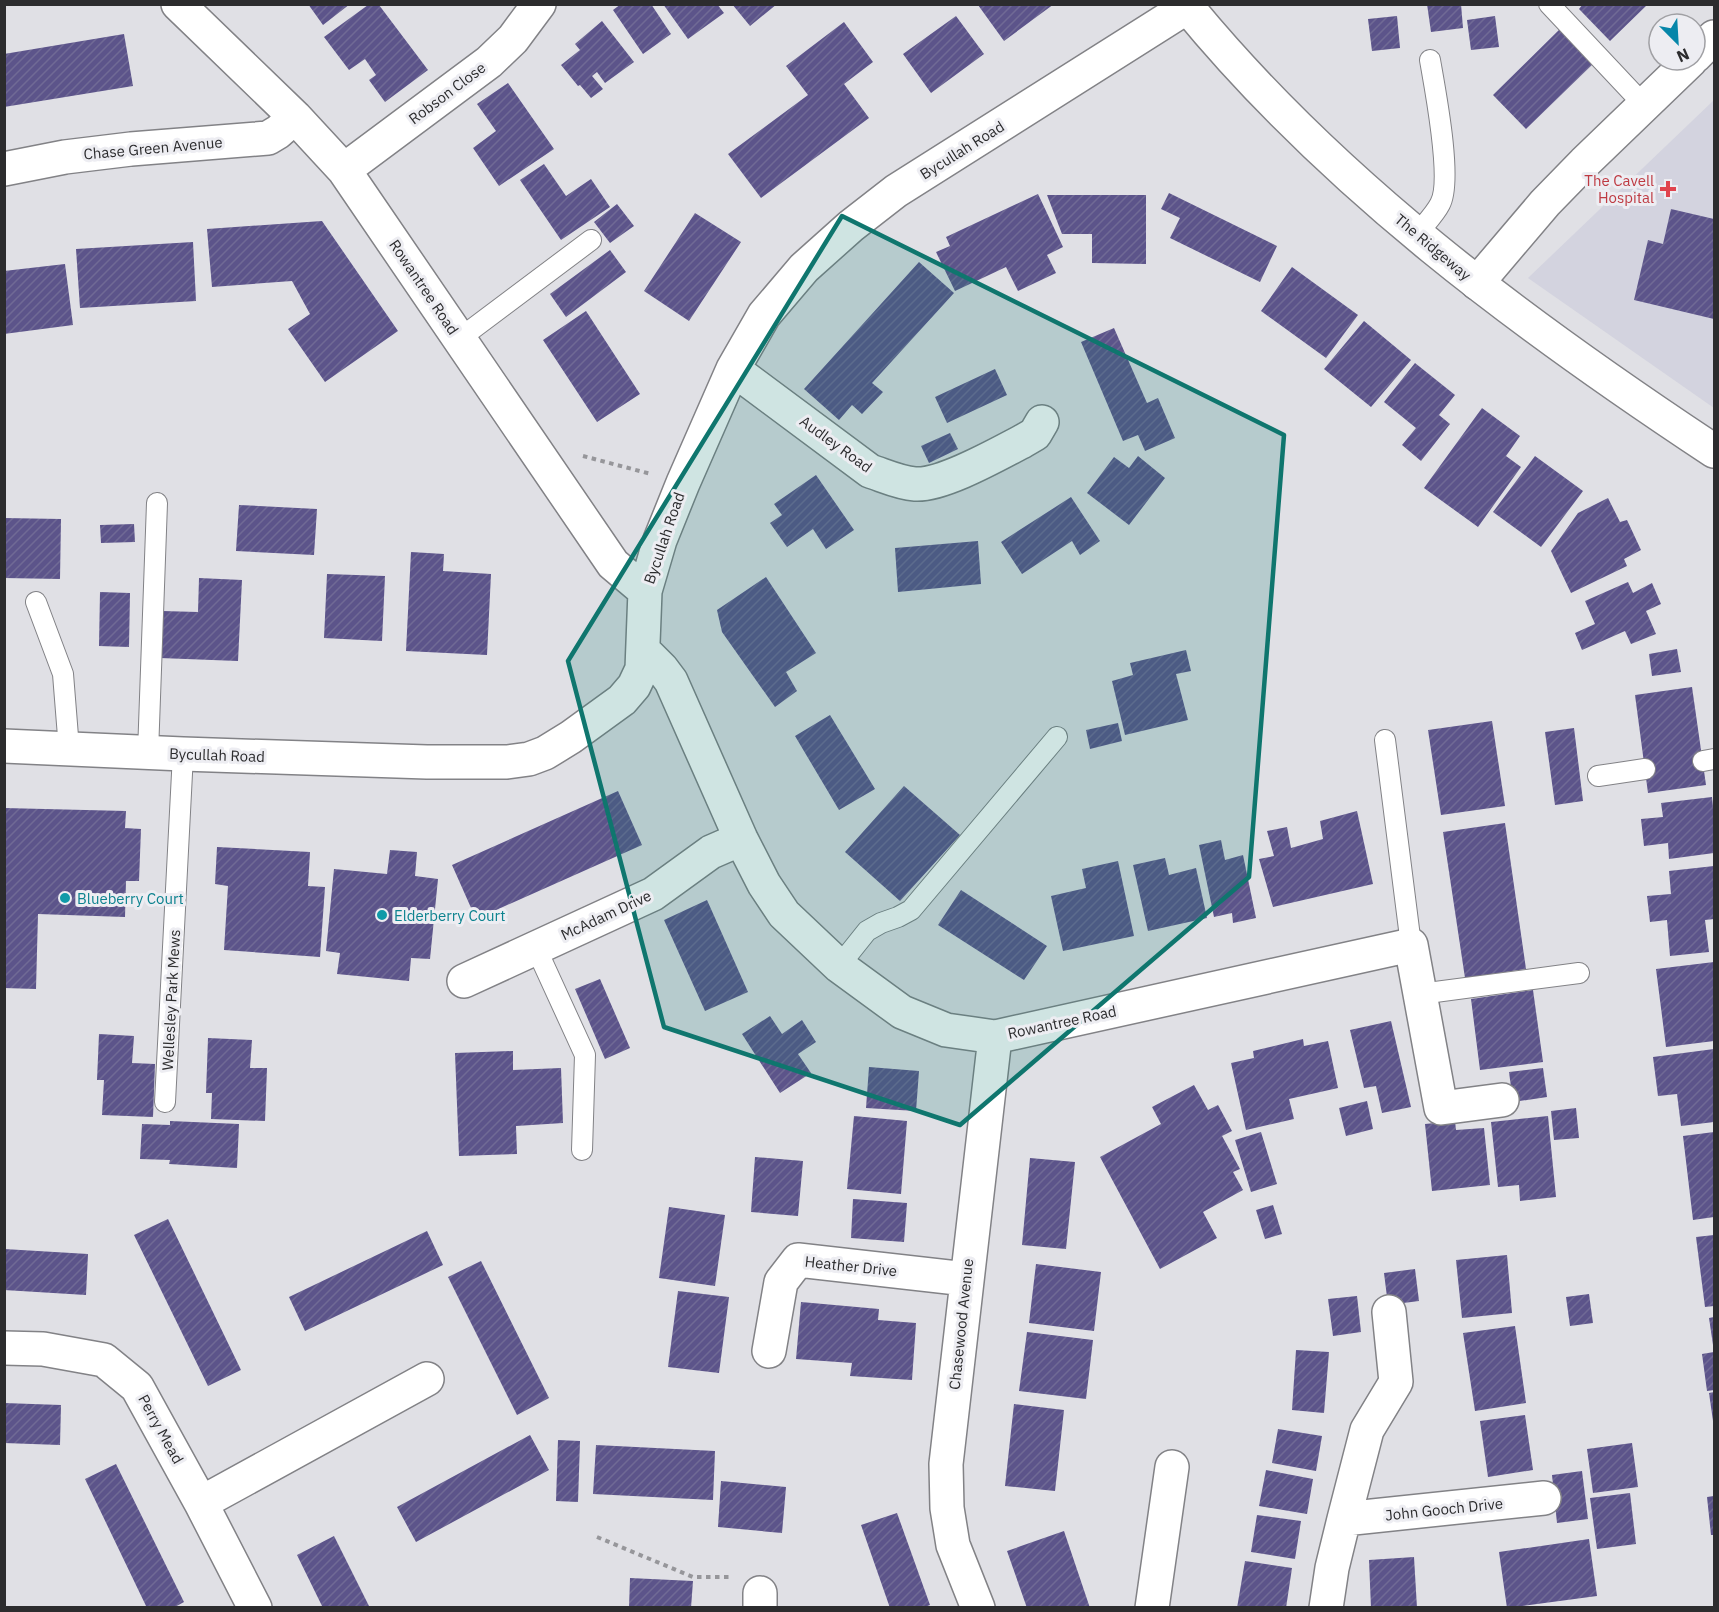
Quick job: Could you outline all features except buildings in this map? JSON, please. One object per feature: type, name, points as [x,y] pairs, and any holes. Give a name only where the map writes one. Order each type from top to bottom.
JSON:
[{"type":"street","name":"Robson Close","points":[[344,170],[489,62],[513,39],[539,4]]},
{"type":"street","name":"The Ridgeway","points":[[1186,5],[1276,107],[1352,180],[1477,283],[1625,392],[1714,451]]},
{"type":"street","name":"Bycullah Road","points":[[4,746],[427,762],[507,762],[529,759],[563,742],[622,700],[634,686],[642,669],[645,591],[660,540],[733,369],[764,315],[804,268],[851,226],[896,192],[1186,5]]},
{"type":"street","name":"Rowantree Road","points":[[185,7],[295,117],[344,170],[613,564],[645,591]]},
{"type":"street","points":[[1477,283],[1545,203],[1679,72]]},
{"type":"street","name":"Chase Green Avenue","points":[[4,169],[66,157],[131,149],[268,138],[295,117]]},
{"type":"street","name":"Audley Road","points":[[733,369],[870,471],[895,480],[916,484],[938,481],[1023,441],[1035,434],[1042,422]]},
{"type":"street","name":"Rowantree Road","points":[[644,651],[671,681],[741,839],[764,884],[784,914],[838,966],[902,1012],[946,1030],[994,1037],[1412,945]]},
{"type":"street","name":"McAdam Drive","points":[[464,981],[653,894],[711,852],[741,839]]},
{"type":"street","points":[[1412,945],[1441,1108],[1502,1100]]},
{"type":"street","name":"Chasewood Avenue","points":[[978,1608],[953,1545],[946,1508],[946,1464],[994,1037]]},
{"type":"street","name":"Heather Drive","points":[[769,1351],[781,1282],[798,1260],[966,1279]]},
{"type":"street","points":[[1326,1608],[1332,1568],[1367,1430],[1396,1382],[1389,1312]]},
{"type":"street","name":"Perry Mead","points":[[4,1348],[43,1349],[104,1360],[137,1387],[201,1503],[255,1608]]},
{"type":"street","points":[[201,1503],[427,1379]]},
{"type":"street","points":[[1152,1608],[1172,1467]]},
{"type":"street","name":"John Gooch Drive","points":[[1344,1519],[1544,1498]]},
{"type":"lane","points":[[1549,4],[1644,105]]},
{"type":"lane","points":[[1418,234],[1441,203],[1445,185],[1442,140],[1430,60]]},
{"type":"lane","points":[[459,339],[591,240]]},
{"type":"lane","points":[[148,753],[157,503]]},
{"type":"lane","points":[[36,602],[63,674],[69,749]]},
{"type":"lane","points":[[838,966],[867,931],[911,909],[1057,737]]},
{"type":"lane","points":[[1385,740],[1412,945]]},
{"type":"lane","name":"Wellesley Park Mews","points":[[165,1102],[183,754]]},
{"type":"lane","points":[[1598,776],[1645,769]]},
{"type":"lane","points":[[536,948],[585,1054],[582,1150]]},
{"type":"lane","points":[[1420,994],[1580,973]]},
{"type":"path","points":[[528,441],[683,483]]},
{"type":"path","points":[[597,1537],[693,1577],[761,1578],[760,1600]]},
{"type":"highlighted area","points":[[842,216],[1284,435],[1249,877],[960,1125],[664,1027],[568,661]]},
{"type":"shaded area","name":"The Cavell Hospital","points":[[1714,100],[1714,408],[1528,278]]},
{"type":"place","name":"The Cavell Hospital","points":[[1668,189]]},
{"type":"place","name":"Blueberry Court","points":[[65,898]]},
{"type":"place","name":"Elderberry Court","points":[[382,915]]}]
